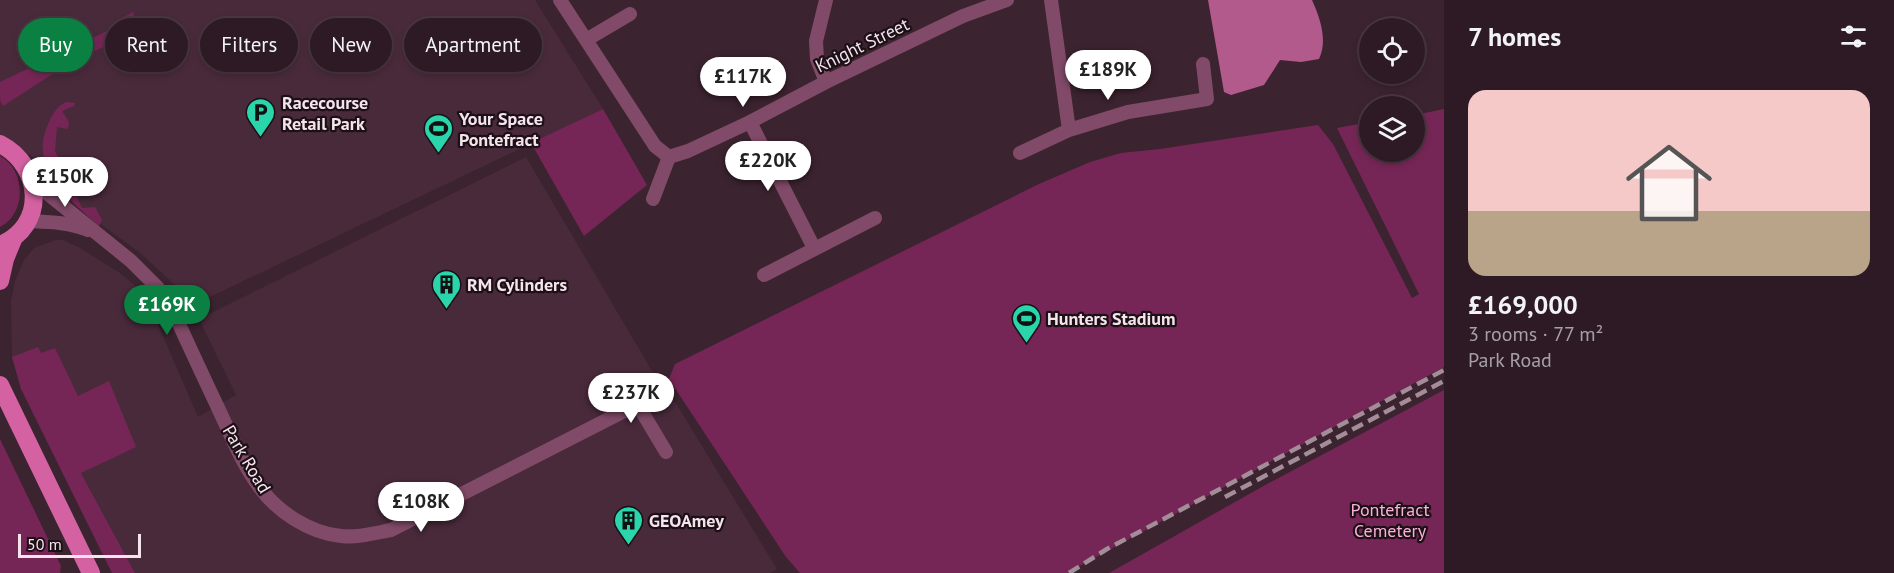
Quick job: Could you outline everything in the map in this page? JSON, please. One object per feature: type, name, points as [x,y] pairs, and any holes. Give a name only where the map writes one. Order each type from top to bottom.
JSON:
[{"type":"main road","name":"Park Road","points":[[0,144],[13,151],[23,161],[32,181]]},
{"type":"main road","points":[[0,281],[7,241],[27,221],[33,202],[32,181]]},
{"type":"main road","points":[[0,385],[91,573]]},
{"type":"street","points":[[560,0],[655,146],[669,157],[653,200]]},
{"type":"street","points":[[826,0],[816,41],[817,59],[826,82]]},
{"type":"street","name":"Knight Street","points":[[669,157],[688,151],[750,122],[826,82],[963,16],[1007,0]]},
{"type":"street","points":[[1051,0],[1068,130]]},
{"type":"street","points":[[586,40],[630,14]]},
{"type":"street","points":[[1020,153],[1068,130],[1128,112],[1213,98],[1203,64]]},
{"type":"street","points":[[750,122],[814,248]]},
{"type":"street","name":"Park Road","points":[[32,181],[131,261],[157,286],[170,304],[233,440],[257,484],[279,508],[299,522],[322,532],[340,537],[391,530],[638,404]]},
{"type":"street","points":[[764,275],[875,218]]},
{"type":"street","name":"Park Road","points":[[27,221],[77,226],[95,234]]},
{"type":"street","points":[[623,380],[666,452]]},
{"type":"shaded area","name":"Racecourse Retail Park","points":[[0,0],[535,0],[603,109],[189,307],[175,285],[139,252],[65,198],[39,161],[0,135]]},
{"type":"shaded area","points":[[1208,0],[1312,0],[1323,37],[1319,59],[1301,62],[1280,60],[1264,85],[1231,95],[1224,92]]},
{"type":"shaded area","points":[[526,157],[652,371],[677,405],[777,569],[770,573],[135,573],[81,473],[21,389],[12,357],[11,302],[15,281],[24,260],[34,248],[56,240],[63,240],[120,273],[145,295],[198,417],[236,395],[199,319]]},
{"type":"green space","points":[[133,12],[135,18],[122,18]]},
{"type":"green space","points":[[105,32],[105,46],[93,52],[93,38]]},
{"type":"green space","points":[[21,72],[56,72],[3,106],[0,100],[0,82]]},
{"type":"green space","points":[[66,102],[75,103],[74,106],[62,111],[69,122],[68,129],[57,127],[55,151],[82,208],[95,207],[102,220],[99,226],[56,183],[48,170],[44,156],[43,142],[49,123],[57,109]]},
{"type":"green space","points":[[603,109],[647,185],[584,236],[531,143]]},
{"type":"green space","name":"Hunters Stadium","points":[[1444,109],[1444,367],[1067,573],[800,573],[786,557],[669,379],[675,364],[1039,184],[1090,162],[1121,153],[1318,125],[1333,144],[1412,298],[1419,294],[1337,128],[1359,124],[1359,162],[1425,162],[1425,113]]},
{"type":"green space","points":[[0,156],[9,162],[15,171],[20,192],[15,212],[9,221],[0,227]]},
{"type":"green space","points":[[38,347],[41,353],[55,348],[78,396],[109,381],[136,447],[81,473],[135,573],[112,573],[21,389],[12,357]]},
{"type":"green space","name":"Pontefract Cemetery","points":[[1444,390],[1444,573],[1109,573],[1267,484]]},
{"type":"green space","points":[[0,439],[61,566],[60,573],[0,573]]},
{"type":"railway","points":[[1069,573],[1107,549],[1444,370]]},
{"type":"railway","points":[[1225,497],[1444,381]]},
{"type":"place","name":"Racecourse Retail Park","points":[[261,138]]},
{"type":"place","name":"Your Space Pontefract","points":[[438,154]]},
{"type":"place","name":"RM Cylinders","points":[[446,310]]},
{"type":"place","name":"Hunters Stadium","points":[[1026,344]]},
{"type":"place","name":"GEOAmey","points":[[628,546]]}]
